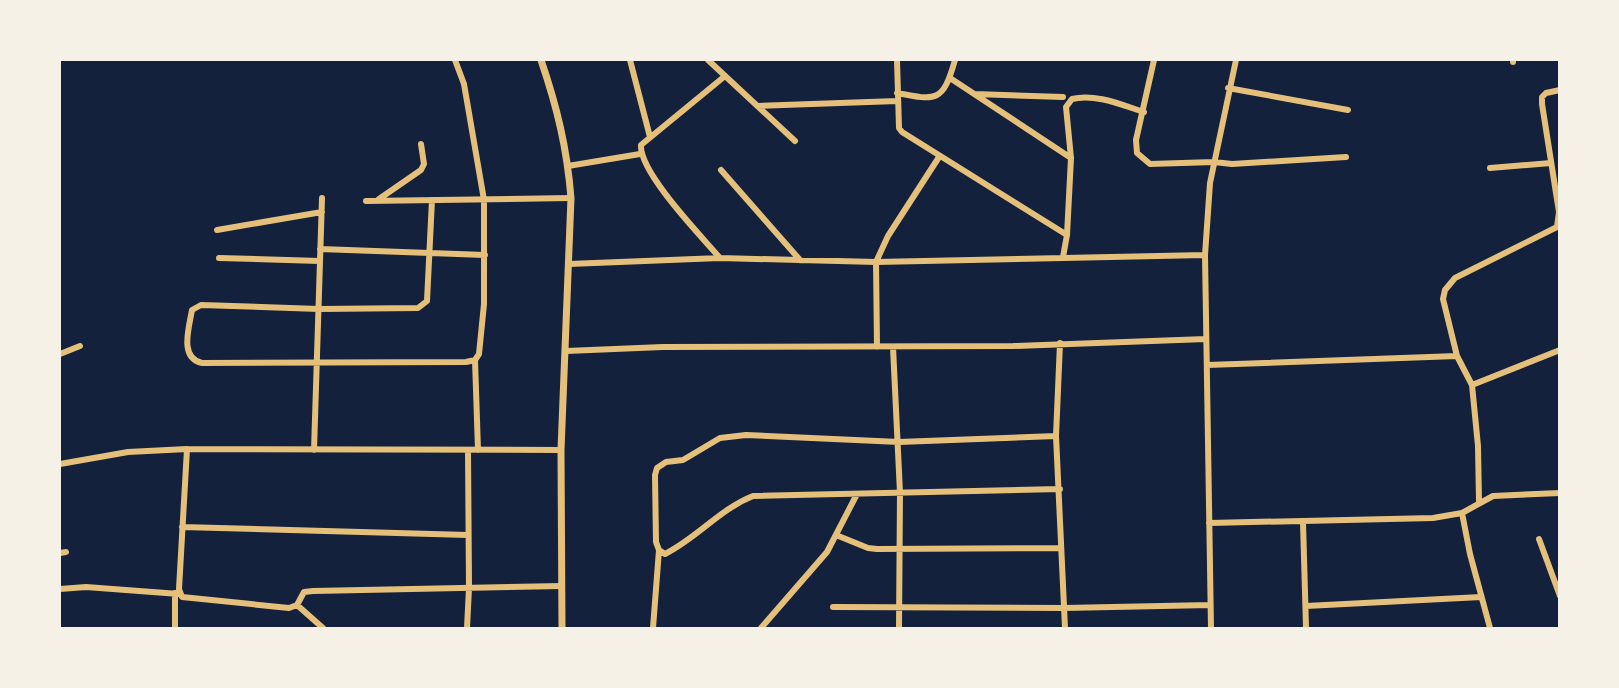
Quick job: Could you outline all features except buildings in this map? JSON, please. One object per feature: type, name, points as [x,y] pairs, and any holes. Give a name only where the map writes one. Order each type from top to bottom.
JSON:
[{"type":"street","points":[[455,60],[464,85],[484,200],[484,304],[479,354],[475,360],[478,450]]},
{"type":"street","points":[[541,60],[557,106],[571,198],[561,450],[562,628]]},
{"type":"street","points":[[630,60],[650,137]]},
{"type":"street","points":[[708,60],[794,141]]},
{"type":"street","points":[[897,60],[897,102],[899,128],[902,132],[1067,235]]},
{"type":"street","points":[[897,93],[926,99],[936,96],[950,78],[955,60]]},
{"type":"street","points":[[1154,60],[1136,140],[1137,153],[1150,164],[1232,164],[1346,157]]},
{"type":"street","points":[[1211,628],[1205,255],[1214,162],[1236,60]]},
{"type":"street","points":[[720,258],[652,177],[640,154],[641,145],[725,76]]},
{"type":"street","points":[[950,78],[1071,158]]},
{"type":"street","points":[[1228,88],[1348,110]]},
{"type":"street","points":[[1479,502],[1476,414],[1472,385],[1457,356],[1443,299],[1445,290],[1455,278],[1557,227],[1559,212],[1542,97],[1546,93],[1559,90]]},
{"type":"street","points":[[973,93],[1063,97]]},
{"type":"street","points":[[1063,257],[1067,235],[1071,158],[1066,107],[1072,99],[1080,97],[1144,112]]},
{"type":"street","points":[[758,106],[897,102]]},
{"type":"street","points":[[376,201],[421,170],[424,164],[421,144]]},
{"type":"street","points":[[568,166],[640,154]]},
{"type":"street","points":[[877,347],[876,262],[888,236],[939,157]]},
{"type":"street","points":[[1490,168],[1551,163]]},
{"type":"street","points":[[721,170],[800,260]]},
{"type":"street","points":[[314,450],[322,198]]},
{"type":"street","points":[[366,201],[571,198]]},
{"type":"street","points":[[432,200],[427,301],[424,306],[318,309],[201,305],[192,310],[187,352],[191,358],[202,363],[317,364],[475,360]]},
{"type":"street","points":[[218,230],[322,212]]},
{"type":"street","points":[[320,248],[485,255]]},
{"type":"street","points":[[569,264],[720,258],[876,262],[1205,255]]},
{"type":"street","points":[[219,258],[320,261]]},
{"type":"street","points":[[566,351],[663,347],[1013,346],[1206,339]]},
{"type":"street","points":[[1060,343],[1056,436],[1065,628]]},
{"type":"street","points":[[60,354],[80,346]]},
{"type":"street","points":[[893,347],[900,493],[899,628]]},
{"type":"street","points":[[1472,385],[1559,350]]},
{"type":"street","points":[[1207,365],[1457,356]]},
{"type":"street","points":[[653,628],[659,550],[656,542],[654,475],[657,468],[666,462],[683,460],[720,438],[746,435],[898,442],[1056,436]]},
{"type":"street","points":[[60,464],[128,452],[187,449],[561,450]]},
{"type":"street","points":[[175,628],[187,449]]},
{"type":"street","points":[[467,628],[468,450]]},
{"type":"street","points":[[659,550],[665,554],[674,550],[735,503],[753,496],[1060,489]]},
{"type":"street","points":[[1209,523],[1433,518],[1462,513],[1493,496],[1559,493]]},
{"type":"street","points":[[761,628],[815,569],[857,494]]},
{"type":"street","points":[[1462,513],[1490,628]]},
{"type":"street","points":[[1303,522],[1306,628]]},
{"type":"street","points":[[182,527],[468,535]]},
{"type":"street","points":[[836,535],[868,548],[1061,548]]},
{"type":"street","points":[[1539,539],[1559,596]]},
{"type":"street","points":[[60,589],[86,587],[177,594],[182,597],[289,608],[298,604],[303,592],[313,591],[562,586]]},
{"type":"street","points":[[1306,606],[1481,597]]},
{"type":"street","points":[[298,604],[323,628]]},
{"type":"street","points":[[833,607],[1063,608],[1210,605]]}]
